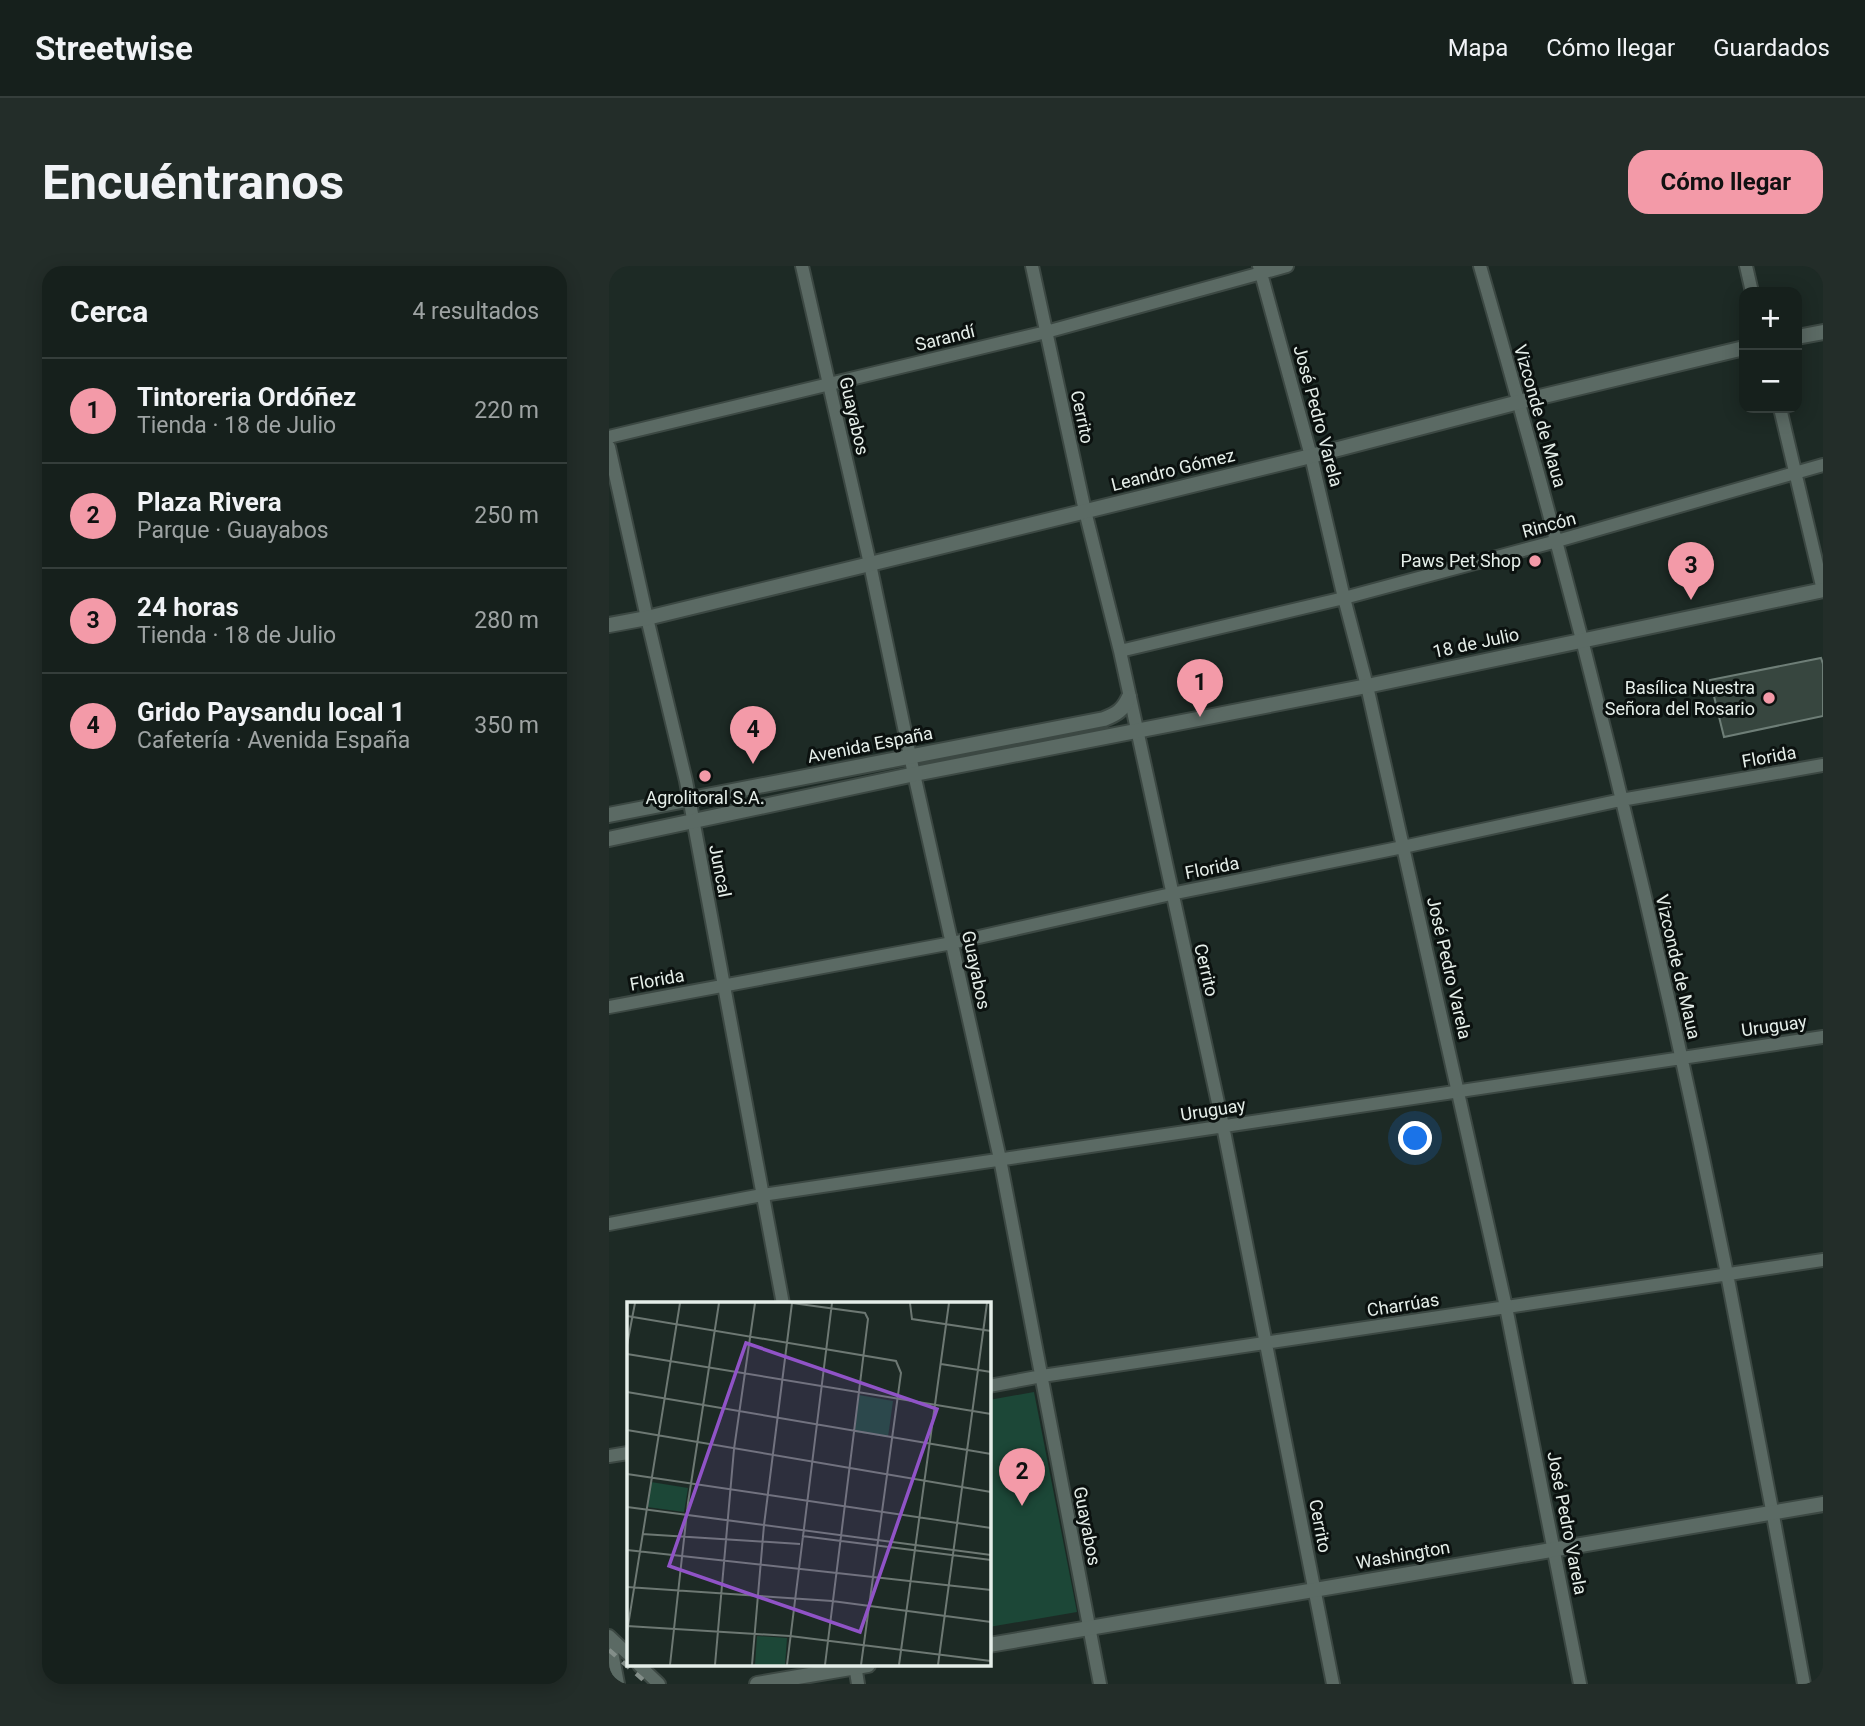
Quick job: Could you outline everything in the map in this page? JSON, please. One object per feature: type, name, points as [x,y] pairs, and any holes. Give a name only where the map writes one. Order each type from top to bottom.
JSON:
[{"type":"street","name":"Guayabos","points":[[802,266],[1000,1159],[1100,1684]]},
{"type":"street","name":"Cerrito","points":[[1032,266],[1085,511],[1120,652],[1223,1126],[1333,1684]]},
{"type":"street","name":"Sarandí","points":[[609,437],[1046,332],[1260,270],[1287,266]]},
{"type":"street","name":"Vizconde de Maua","points":[[1480,266],[1557,541],[1681,1058],[1727,1274],[1804,1684]]},
{"type":"street","points":[[1746,266],[1751,287]]},
{"type":"street","name":"José Pedro Varela","points":[[1260,270],[1311,456],[1367,686],[1506,1307],[1580,1684]]},
{"type":"street","points":[[1802,336],[1823,332]]},
{"type":"street","name":"Leandro Gómez","points":[[609,625],[870,564],[1739,349]]},
{"type":"street","points":[[1781,413],[1823,590]]},
{"type":"street","name":"Juncal","points":[[609,447],[689,800],[783,1302]]},
{"type":"street","name":"Rincón","points":[[1120,652],[1344,598],[1823,465]]},
{"type":"street","name":"18 de Julio","points":[[1136,732],[1823,590]]},
{"type":"street","name":"Avenida España","points":[[609,815],[1104,719],[1116,715],[1129,697]]},
{"type":"street","points":[[609,839],[915,774],[1136,732]]},
{"type":"street","name":"Florida","points":[[609,1007],[952,943],[1171,894],[1621,800],[1823,765]]},
{"type":"street","name":"Uruguay","points":[[609,1224],[762,1195],[1823,1037]]},
{"type":"street","name":"Charrúas","points":[[991,1386],[1823,1260]]},
{"type":"street","points":[[609,1456],[627,1453]]},
{"type":"street","name":"Washington","points":[[991,1645],[1823,1504]]},
{"type":"street","points":[[609,1637],[627,1653]]},
{"type":"street","points":[[609,1637],[618,1684]]},
{"type":"street","points":[[640,1666],[659,1684]]},
{"type":"street","points":[[757,1684],[854,1666]]},
{"type":"street","points":[[858,1684],[859,1666]]},
{"type":"green space","points":[[1034,1392],[1077,1612],[991,1627],[991,1400]]},
{"type":"building","name":"Basílica Nuestra Señora del Rosario","points":[[1821,658],[1823,716],[1724,737],[1710,680]]},
{"type":"railway","points":[[609,1650],[627,1666]]},
{"type":"railway","points":[[627,1666],[648,1684]]},
{"type":"place","name":"Paws Pet Shop","points":[[1535,561]]},
{"type":"place","name":"24 horas","points":[[1691,600]]},
{"type":"place","name":"Basílica Nuestra Señora del Rosario","points":[[1769,698]]},
{"type":"place","name":"Tintoreria Ordóñez","points":[[1200,717]]},
{"type":"place","name":"Grido Paysandu local 1","points":[[753,764]]},
{"type":"place","name":"Agrolitoral S.A.","points":[[705,776]]},
{"type":"place","name":"Plaza Rivera","points":[[1022,1506]]}]
